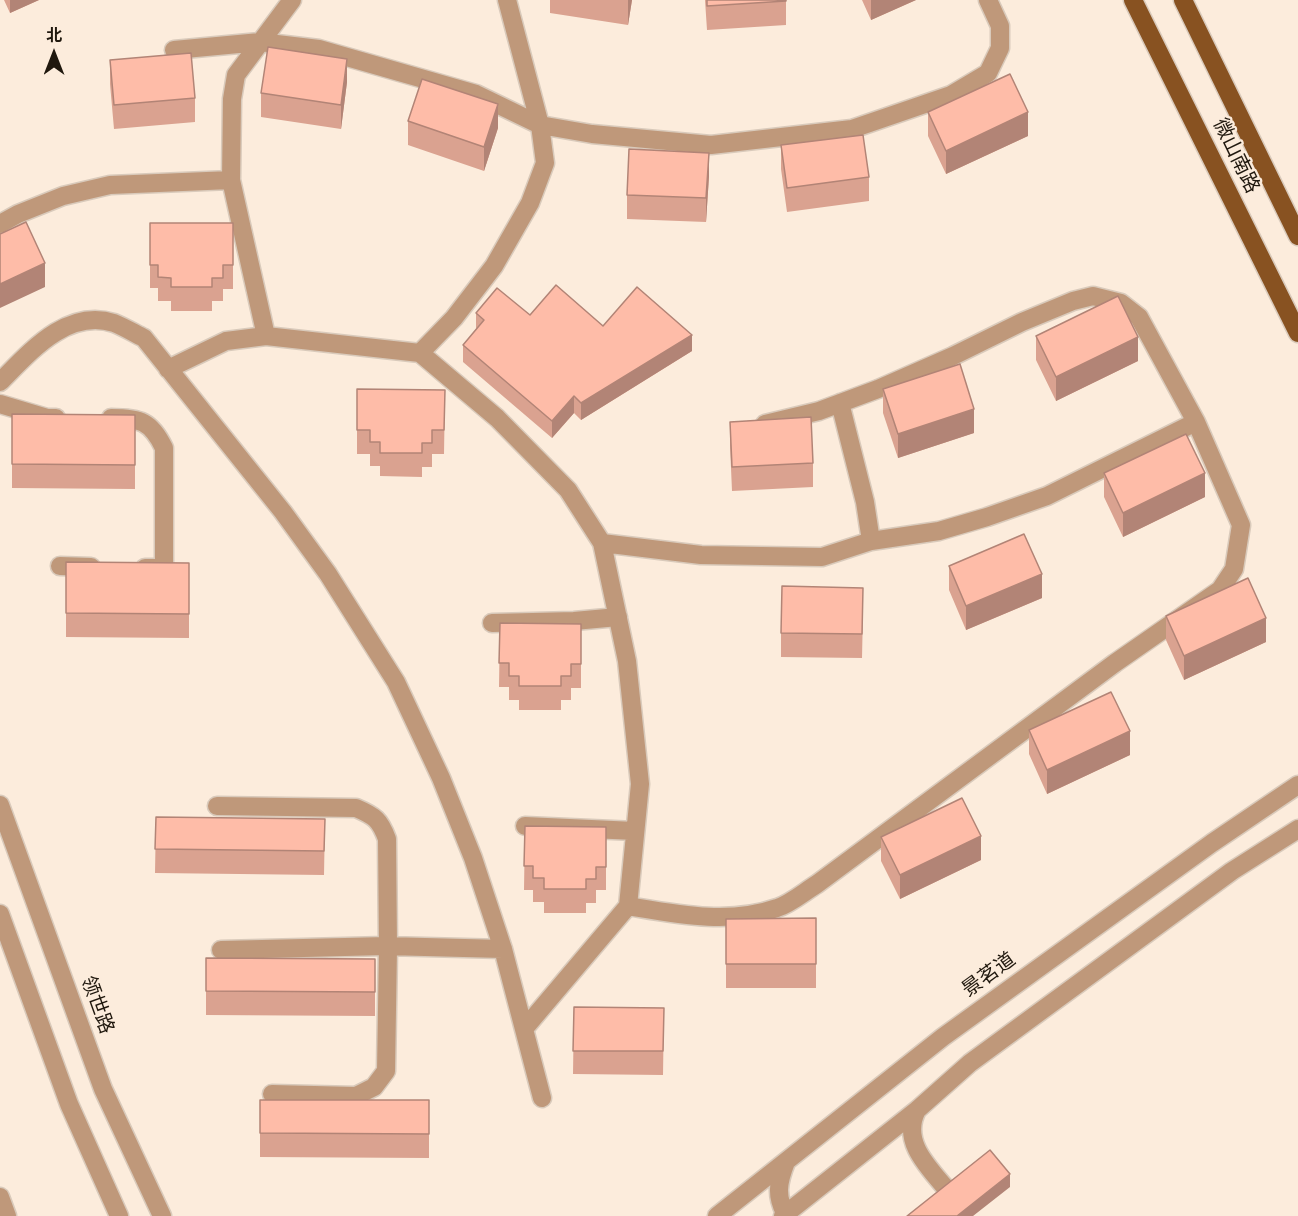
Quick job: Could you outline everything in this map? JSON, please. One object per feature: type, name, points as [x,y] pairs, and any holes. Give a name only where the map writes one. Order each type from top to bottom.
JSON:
[{"type":"main road","name":"微山南路","points":[[1133,0],[1298,333]]},
{"type":"main road","name":"微山南路","points":[[1183,0],[1298,236]]},
{"type":"street","points":[[266,336],[231,180],[232,99],[236,75],[292,0]]},
{"type":"street","points":[[420,353],[454,318],[494,266],[530,203],[545,162],[540,125],[507,0]]},
{"type":"street","points":[[174,50],[260,42],[319,49],[476,94],[540,125],[592,134],[711,145],[852,129],[951,95],[988,73],[1000,48],[1000,26],[988,0]]},
{"type":"street","points":[[0,224],[18,214],[63,196],[110,185],[231,180]]},
{"type":"street","points":[[628,906],[682,915],[730,916],[742,916],[778,908],[817,884],[1105,670],[1220,590],[1234,569],[1242,525],[1196,422],[1139,317],[1121,303],[1093,296],[1073,301],[1022,321],[953,356],[878,389],[819,411],[764,424]]},
{"type":"street","points":[[0,382],[28,354],[56,331],[86,320],[114,323],[144,338],[290,520],[328,574],[396,682],[449,798],[473,858],[502,949],[542,1098]]},
{"type":"street","points":[[168,369],[226,341],[266,336],[420,353],[497,418],[568,490],[602,543],[627,661],[640,784],[628,906],[524,1029]]},
{"type":"street","points":[[840,403],[865,502],[871,541]]},
{"type":"street","points":[[0,404],[47,418],[71,418]]},
{"type":"street","points":[[94,418],[130,418],[146,423],[157,434],[164,448],[164,568],[129,568]]},
{"type":"street","points":[[602,543],[701,555],[822,557],[871,541],[939,531],[1047,496],[1196,422]]},
{"type":"street","points":[[60,566],[106,567]]},
{"type":"street","points":[[492,623],[574,621],[618,617]]},
{"type":"street","name":"景茗道","points":[[717,1216],[943,1037],[1212,843],[1298,785]]},
{"type":"street","name":"领世路","points":[[0,805],[103,1089],[162,1216]]},
{"type":"street","points":[[217,806],[356,808],[372,814],[382,825],[387,839],[386,1071],[374,1087],[356,1096],[272,1094]]},
{"type":"street","points":[[525,825],[635,831]]},
{"type":"street","points":[[786,1162],[779,1180],[778,1191],[785,1215],[917,1110],[970,1063],[1232,871],[1298,829]]},
{"type":"street","points":[[0,914],[69,1104],[119,1216]]},
{"type":"street","points":[[221,950],[388,947],[502,949]]},
{"type":"street","points":[[917,1110],[910,1125],[914,1145],[950,1193]]},
{"type":"street","points":[[0,1197],[7,1216]]},
{"type":"building","points":[[707,0],[786,0],[786,1],[707,6]]},
{"type":"building","points":[[268,47],[347,59],[341,105],[261,93]]},
{"type":"building","points":[[191,53],[195,98],[114,105],[110,60]]},
{"type":"building","points":[[1010,74],[1028,112],[946,151],[928,112]]},
{"type":"building","points":[[422,79],[498,104],[484,147],[408,121]]},
{"type":"building","points":[[863,135],[869,177],[787,188],[781,145]]},
{"type":"building","points":[[629,149],[709,153],[706,198],[627,195]]},
{"type":"building","points":[[26,222],[45,263],[0,284],[0,234]]},
{"type":"building","points":[[150,223],[233,223],[233,265],[223,265],[223,278],[212,278],[212,287],[171,287],[171,278],[158,277],[158,265],[150,265]]},
{"type":"building","points":[[556,285],[603,326],[637,287],[692,335],[581,403],[574,396],[552,421],[463,345],[484,320],[476,313],[497,288],[530,315]]},
{"type":"building","points":[[1118,296],[1138,337],[1056,377],[1036,336]]},
{"type":"building","points":[[960,364],[974,409],[898,434],[883,389]]},
{"type":"building","points":[[357,389],[445,390],[444,430],[432,430],[432,443],[422,443],[422,453],[380,453],[380,442],[370,442],[370,430],[357,430]]},
{"type":"building","points":[[12,414],[135,415],[135,465],[12,464]]},
{"type":"building","points":[[811,417],[813,463],[732,467],[730,422]]},
{"type":"building","points":[[1186,434],[1205,473],[1123,513],[1104,473]]},
{"type":"building","points":[[1024,534],[1042,574],[966,606],[949,566]]},
{"type":"building","points":[[66,562],[189,563],[189,614],[66,613]]},
{"type":"building","points":[[1248,578],[1266,618],[1184,656],[1166,616]]},
{"type":"building","points":[[782,586],[863,588],[862,634],[781,633]]},
{"type":"building","points":[[500,623],[581,624],[581,664],[571,664],[571,676],[561,676],[561,686],[519,686],[519,676],[509,676],[509,663],[499,663]]},
{"type":"building","points":[[1111,692],[1130,731],[1047,770],[1029,730]]},
{"type":"building","points":[[962,798],[981,836],[900,875],[881,837]]},
{"type":"building","points":[[156,817],[325,819],[324,851],[155,849]]},
{"type":"building","points":[[525,826],[606,827],[606,867],[596,867],[596,879],[586,879],[586,889],[544,889],[544,878],[533,878],[533,866],[524,866]]},
{"type":"building","points":[[816,918],[816,964],[726,964],[726,919]]},
{"type":"building","points":[[206,958],[375,959],[375,992],[206,991]]},
{"type":"building","points":[[574,1007],[664,1008],[663,1051],[573,1051]]},
{"type":"building","points":[[260,1100],[429,1100],[429,1134],[260,1133]]},
{"type":"building","points":[[990,1150],[1010,1174],[957,1216],[907,1216]]}]
